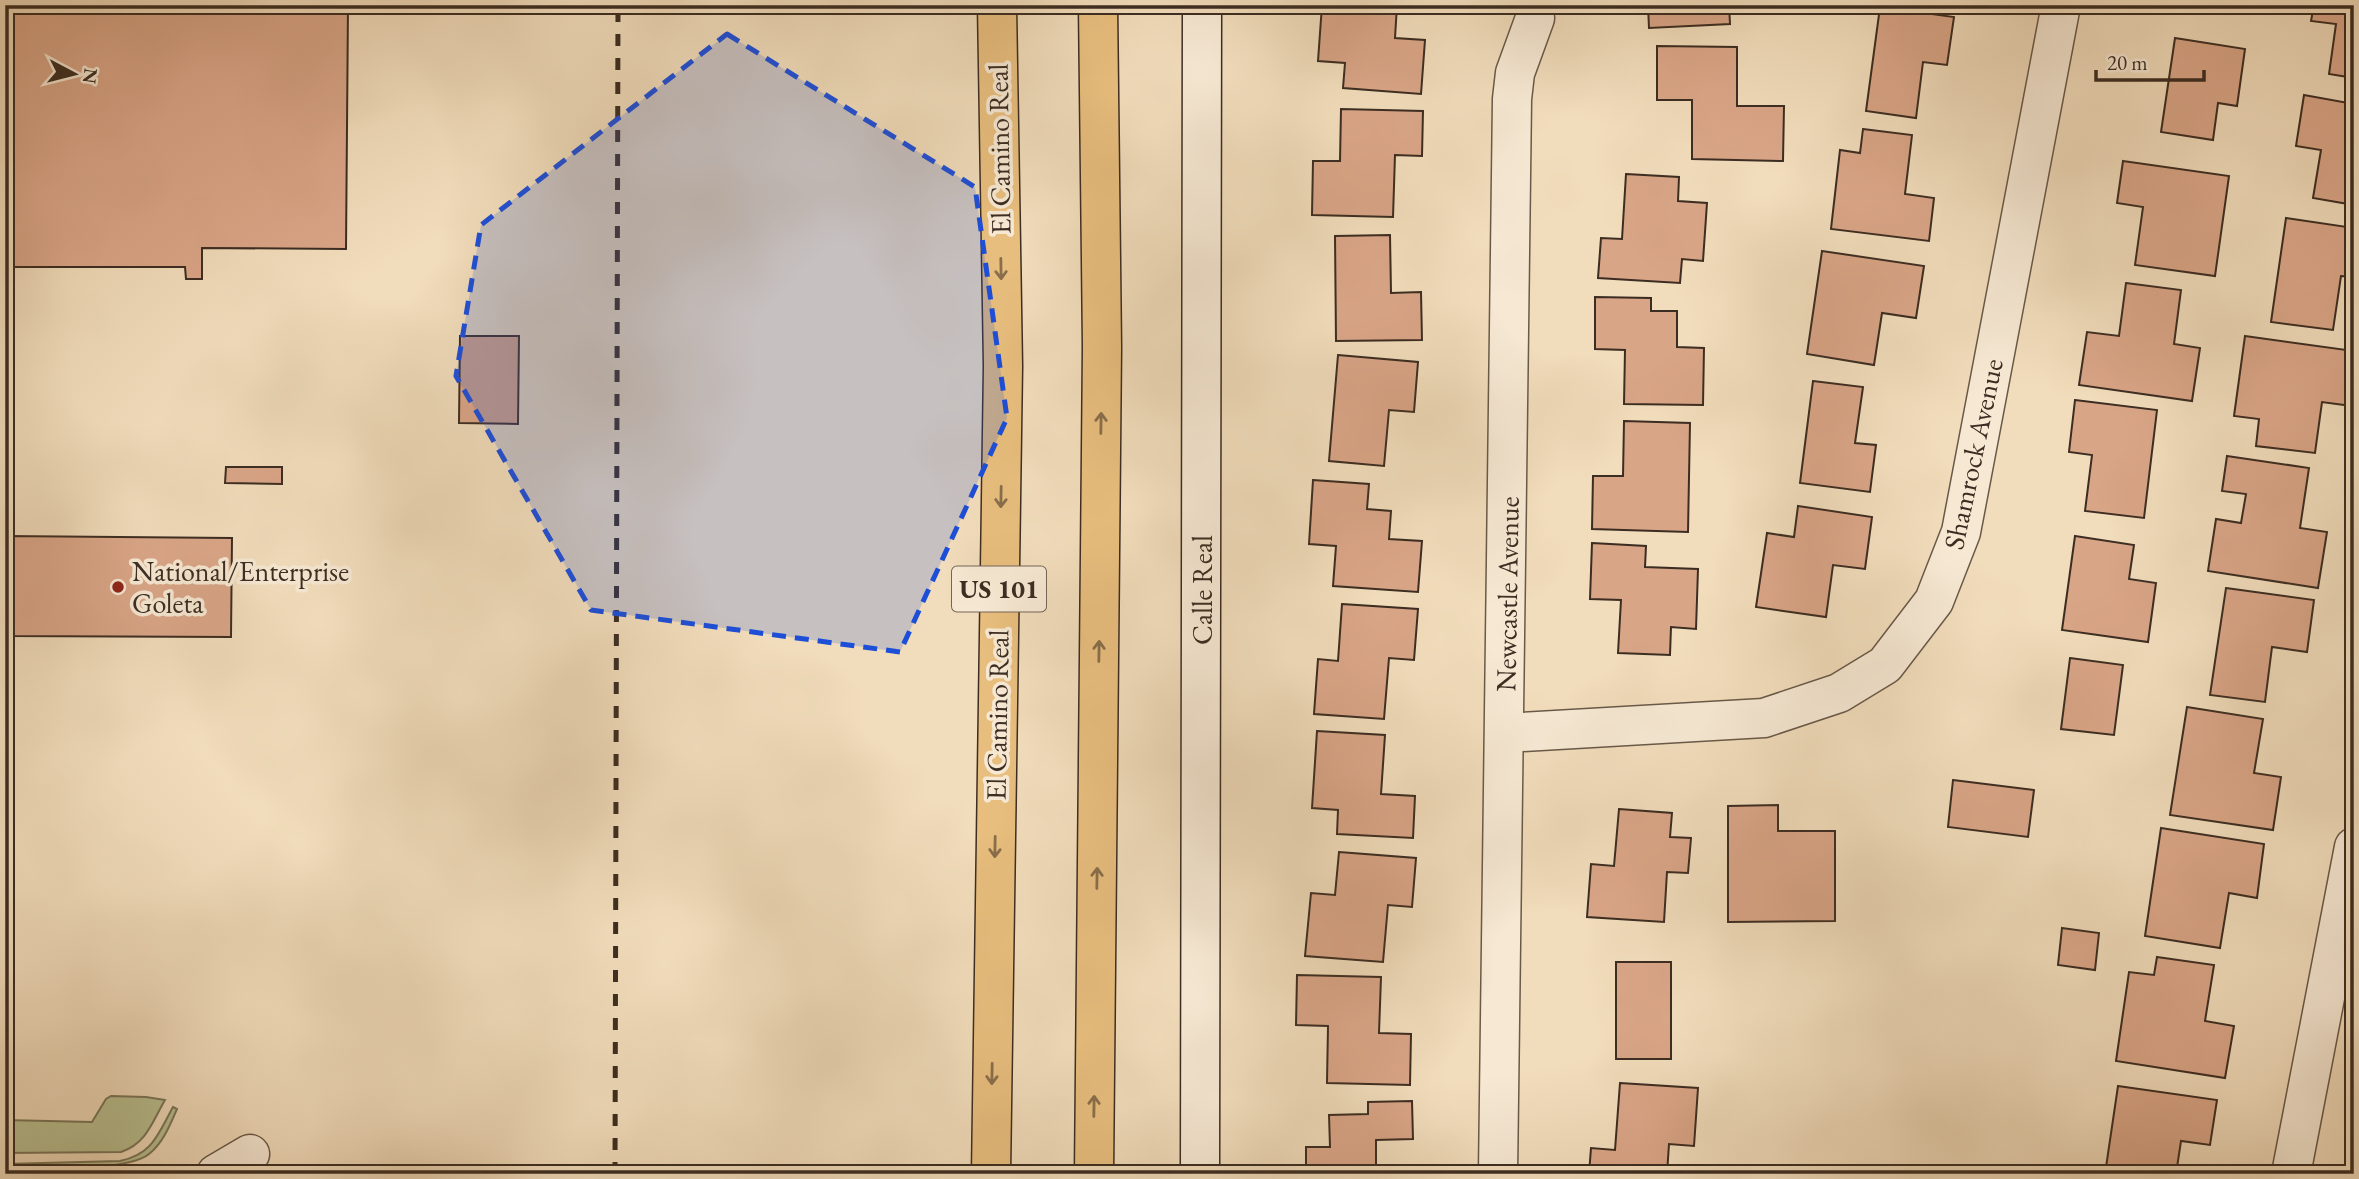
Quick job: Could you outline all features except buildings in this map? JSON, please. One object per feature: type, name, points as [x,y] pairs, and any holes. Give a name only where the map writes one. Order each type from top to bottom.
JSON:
[{"type":"highway","name":"El Camino Real","points":[[991,1174],[1003,366],[997,5]]},
{"type":"highway","points":[[1094,1174],[1102,360],[1098,5]]},
{"type":"street","name":"Calle Real","points":[[1200,1174],[1202,5]]},
{"type":"street","name":"Shamrock Avenue","points":[[1505,733],[1765,718],[1839,693],[1885,665],[1934,601],[1961,531],[2061,5]]},
{"type":"street","name":"Newcastle Avenue","points":[[1498,1174],[1512,99],[1515,73],[1535,18]]},
{"type":"street","points":[[2291,1174],[2354,847]]},
{"type":"street","points":[[216,1174],[250,1154]]},
{"type":"highlighted area","points":[[727,34],[975,187],[1007,418],[900,652],[591,610],[456,376],[481,225]]},
{"type":"green space","points":[[111,1096],[165,1100],[148,1131],[130,1148],[121,1152],[5,1153],[5,1120],[92,1122],[106,1099]]},
{"type":"green space","points":[[173,1107],[177,1109],[162,1139],[154,1150],[138,1160],[122,1164],[59,1169],[5,1169],[5,1164],[120,1161],[131,1158],[153,1142]]},
{"type":"railway","points":[[615,1174],[618,5]]},
{"type":"place","name":"National/Enterprise Goleta","points":[[118,587]]}]
